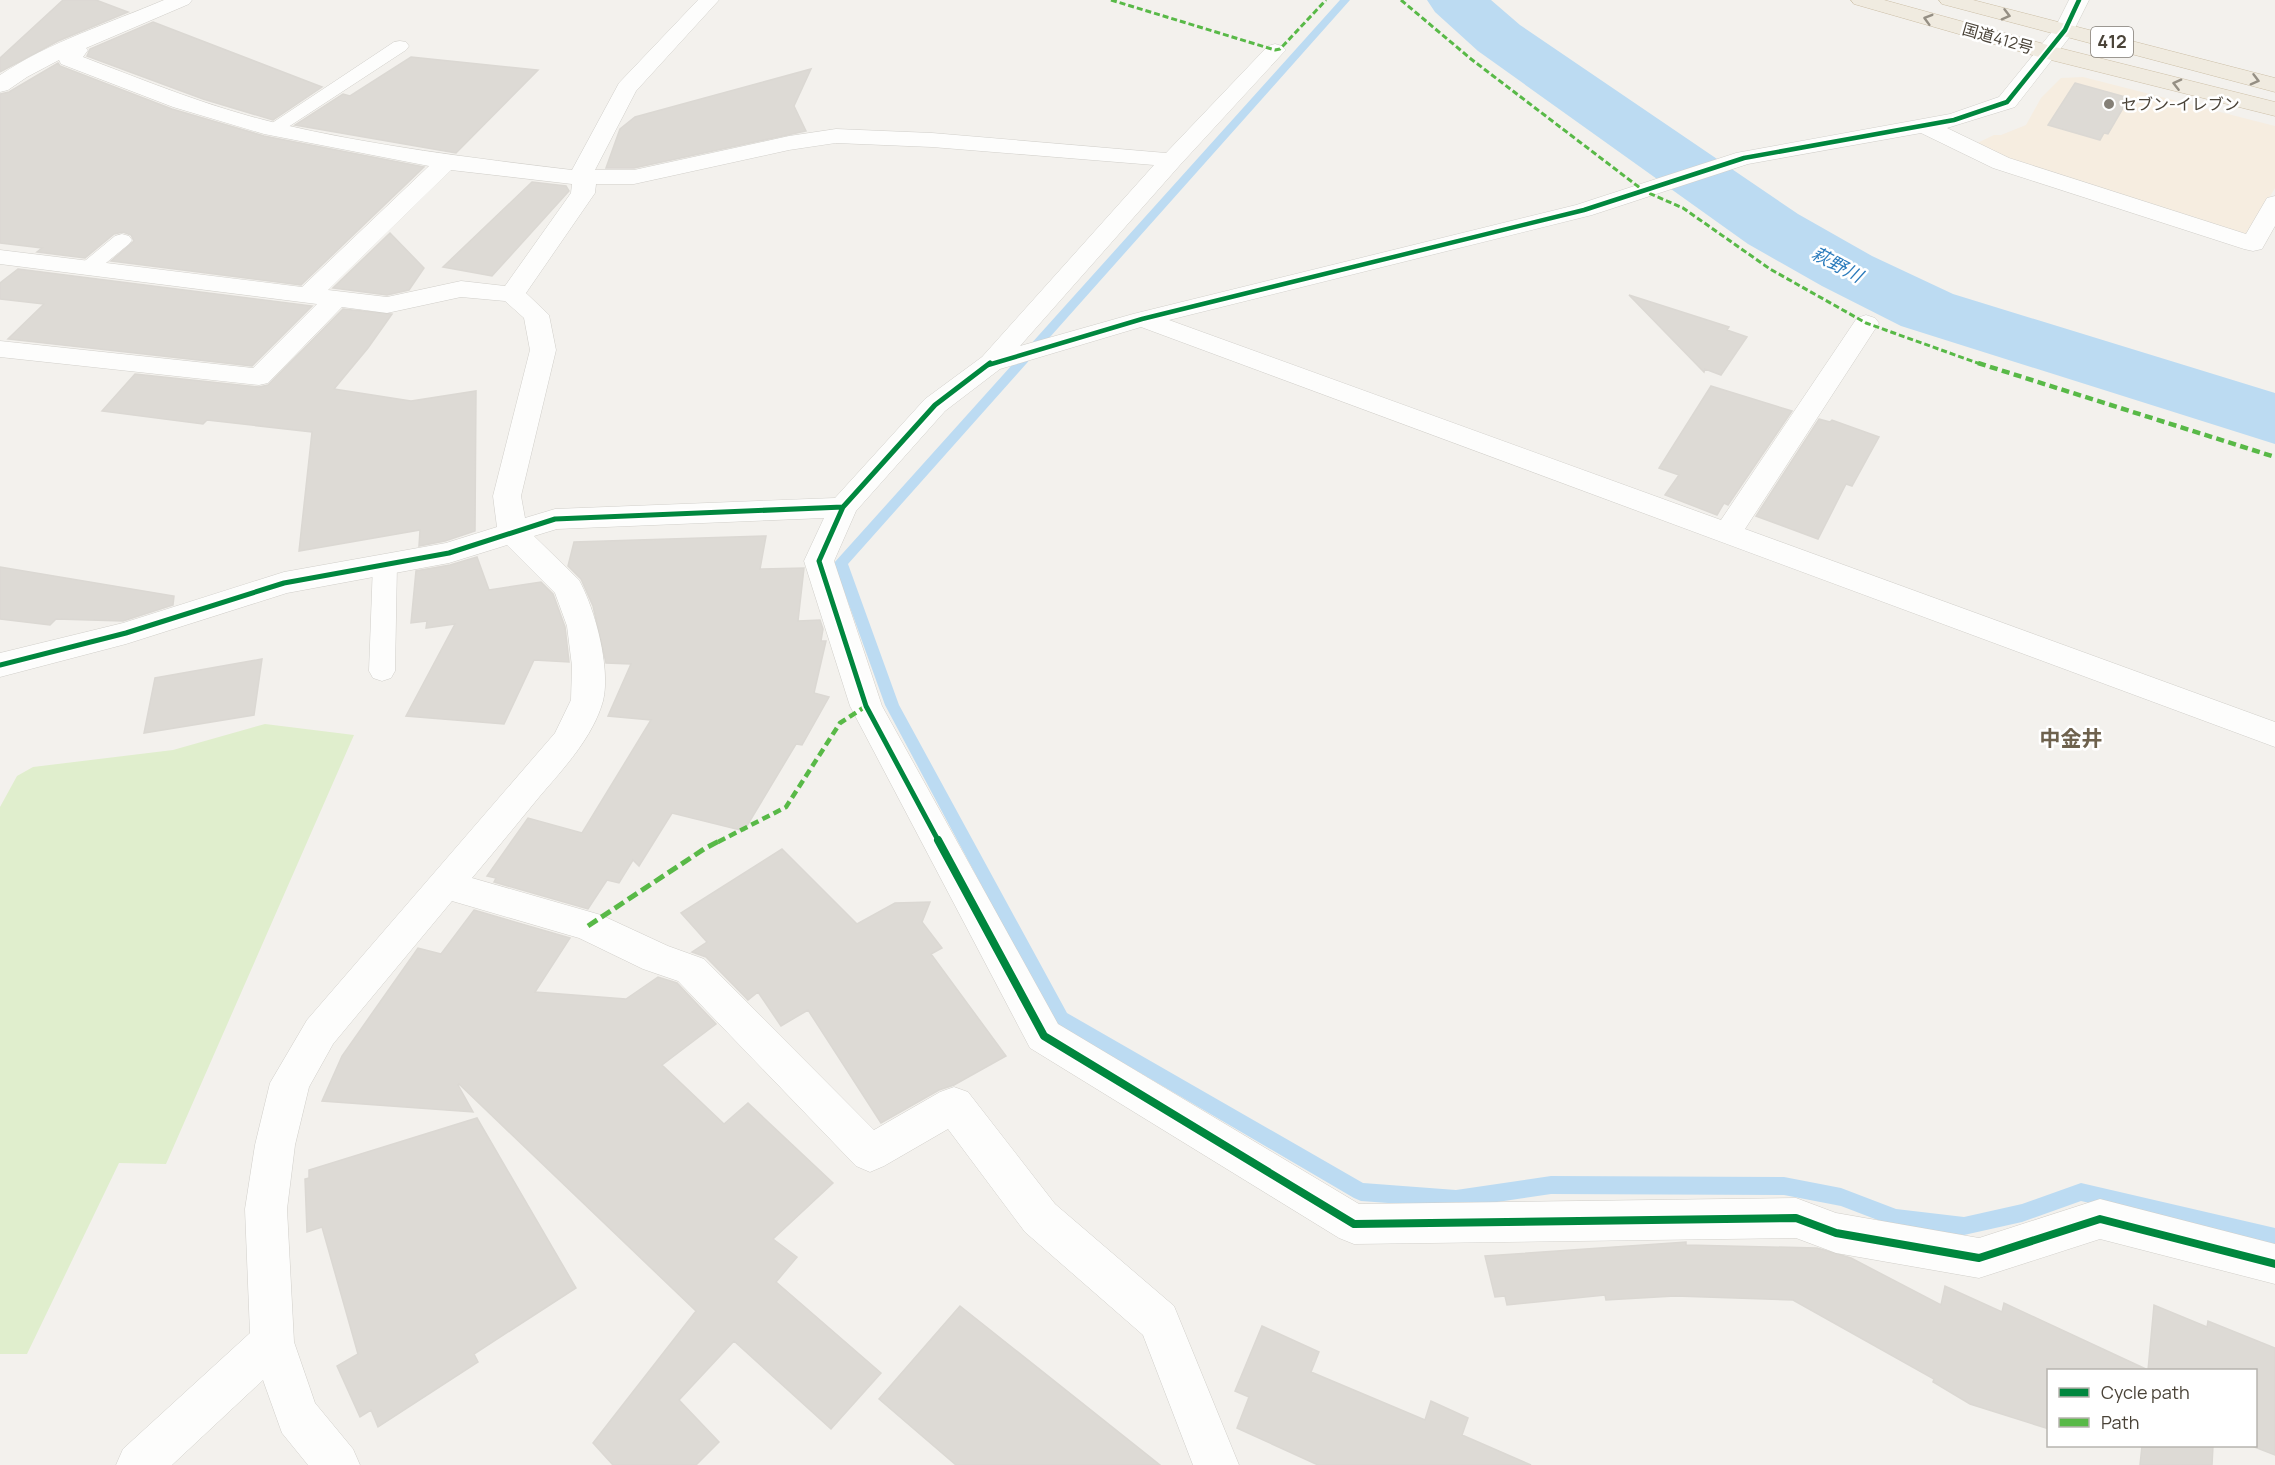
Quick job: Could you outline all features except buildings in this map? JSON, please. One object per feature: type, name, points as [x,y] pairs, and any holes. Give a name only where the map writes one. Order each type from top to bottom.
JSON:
[{"type":"highway","name":"国道412号","points":[[1861,0],[2047,52],[2275,109]]},
{"type":"highway","name":"国道412号","points":[[1949,0],[2275,85]]},
{"type":"street","points":[[0,85],[19,72],[72,46],[182,0]]},
{"type":"street","points":[[512,294],[583,193],[584,168],[627,88],[709,0]]},
{"type":"street","points":[[991,363],[1142,319],[1572,213],[1660,187],[1744,158],[1954,120],[2007,102],[2065,30],[2079,0]]},
{"type":"street","points":[[72,46],[77,50],[69,59],[181,102],[272,129],[446,162],[585,177],[634,177],[789,143],[836,136],[932,140],[1172,160]]},
{"type":"street","points":[[1275,50],[1172,160],[991,363],[935,405],[843,507],[819,561],[866,706],[1044,1036],[1354,1224],[1796,1218],[1836,1233],[1979,1258],[2100,1219],[2275,1264]]},
{"type":"street","points":[[1923,125],[2001,163],[2253,243],[2275,203]]},
{"type":"street","points":[[0,349],[120,371],[259,377],[321,297],[446,162]]},
{"type":"street","points":[[0,257],[387,304],[461,289],[512,294],[536,315],[543,350],[507,496],[513,533],[568,588],[583,626],[588,666],[587,700],[567,740],[320,1032],[291,1083],[275,1145],[266,1209],[272,1342],[298,1417],[337,1465]]},
{"type":"street","points":[[1142,319],[2275,735]]},
{"type":"street","points":[[1726,535],[1866,322]]},
{"type":"street","points":[[0,665],[126,633],[284,583],[449,553],[555,519],[843,507]]},
{"type":"street","points":[[446,885],[588,926],[656,958],[690,970],[870,1153],[954,1105],[1040,1218],[1159,1321],[1216,1465]]},
{"type":"street","points":[[139,1465],[272,1342]]},
{"type":"lane","points":[[272,129],[400,46]]},
{"type":"lane","points":[[88,268],[122,240]]},
{"type":"lane","points":[[382,671],[385,564]]},
{"type":"shaded area","points":[[2083,77],[2275,126],[2275,188],[2248,233],[2239,235],[1971,146],[1994,135],[2001,135],[2026,125],[2041,98],[2061,78]]},
{"type":"green space","points":[[265,724],[354,735],[166,1164],[119,1163],[27,1354],[0,1354],[0,807],[17,776],[33,767],[173,750]]},
{"type":"waterway","points":[[1345,0],[841,563],[892,705],[1061,1018],[1361,1192],[1456,1199],[1551,1185],[1784,1186],[1841,1197],[1896,1218],[1964,1226],[2022,1213],[2081,1192],[2275,1237]]},
{"type":"waterway","name":"萩野川","points":[[1456,0],[1499,38],[1773,229],[1847,271],[1927,310],[2275,419]]},
{"type":"marked path","points":[[1111,0],[1275,50],[1280,49],[1326,0]]},
{"type":"marked path","points":[[1401,0],[1471,59],[1644,191],[1683,208],[1770,269],[1866,323],[1967,360],[2275,457]]},
{"type":"marked path","points":[[588,926],[704,849],[786,807],[840,723],[866,706]]},
{"type":"cycle path","points":[[0,665],[126,633],[284,583],[449,553],[555,519],[843,507],[935,405],[991,363],[1142,319],[1584,210],[1744,158],[1954,120],[2007,102],[2065,30],[2079,0]]},
{"type":"cycle path","points":[[843,507],[819,561],[866,706],[1044,1036],[1354,1224],[1796,1218],[1836,1233],[1979,1258],[2100,1219],[2275,1264]]},
{"type":"place","name":"セブン-イレブン","points":[[2109,104]]},
{"type":"district","name":"中金井","points":[[2071,739]]}]
